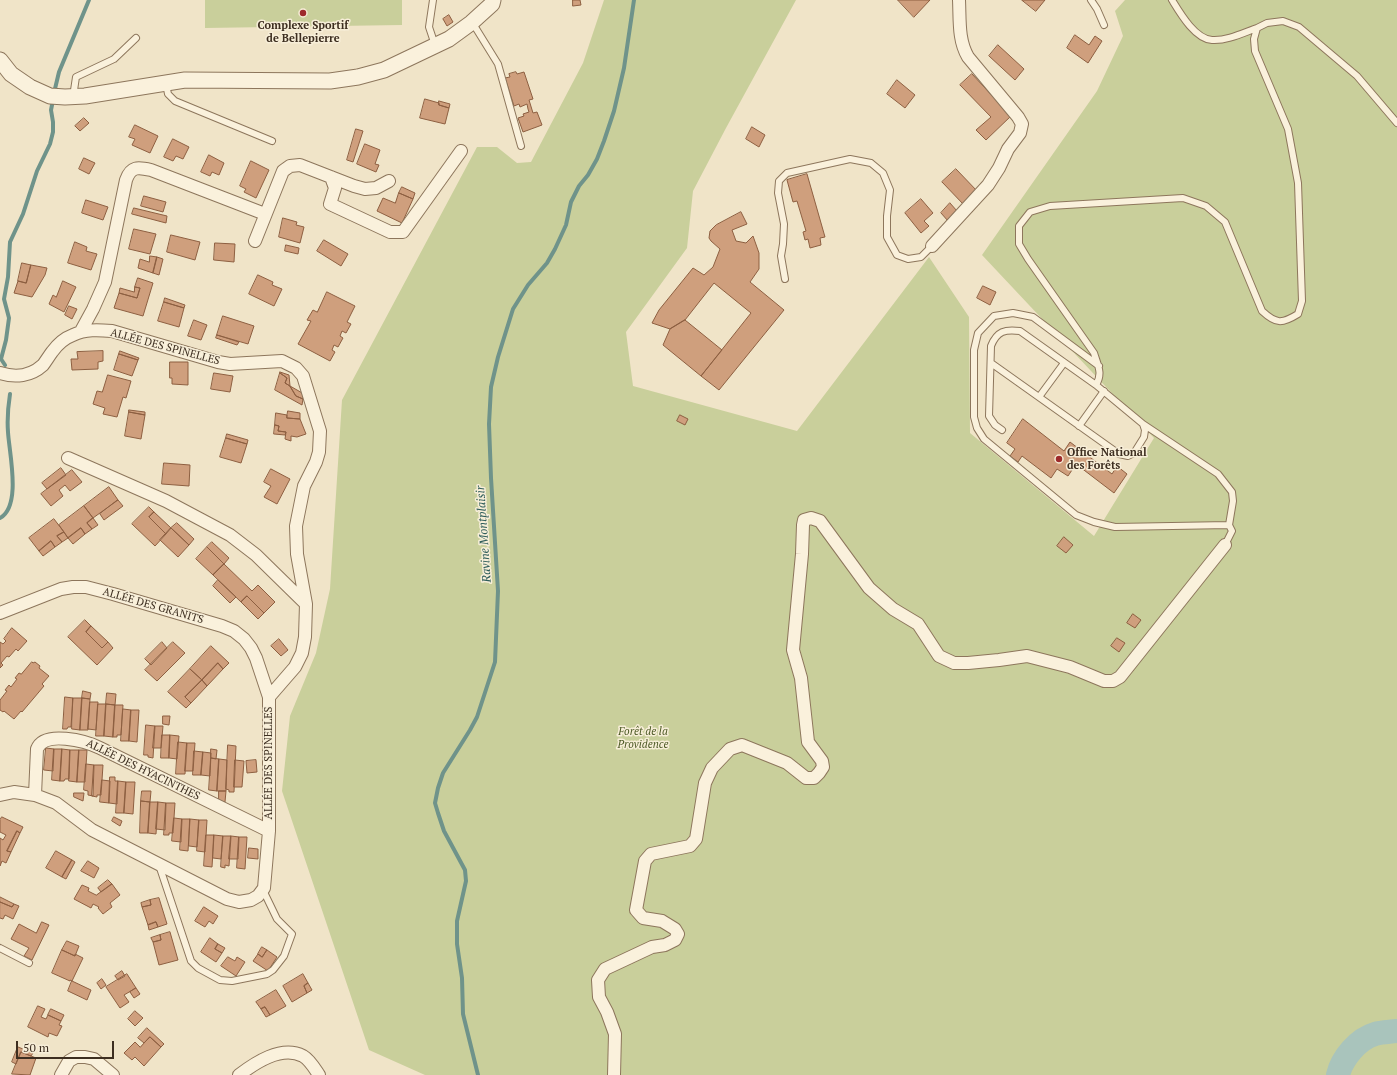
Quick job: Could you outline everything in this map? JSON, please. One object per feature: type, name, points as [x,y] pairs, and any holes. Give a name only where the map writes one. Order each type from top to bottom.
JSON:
[{"type":"street","points":[[0,60],[11,74],[30,87],[50,96],[85,96],[185,80],[330,81],[358,77],[384,70],[449,39],[472,22],[492,4],[493,0]]},
{"type":"street","points":[[932,246],[988,185],[1000,168],[1008,149],[1020,133],[1022,124],[963,49],[961,40],[959,0]]},
{"type":"street","points":[[331,177],[335,188],[330,204],[390,232],[402,232],[461,151]]},
{"type":"street","points":[[255,241],[283,171],[290,166],[300,165],[365,189],[376,188],[389,181]]},
{"type":"street","points":[[81,331],[105,282],[126,180],[128,173],[133,169],[142,168],[151,170],[265,214]]},
{"type":"street","name":"ALLÉE DES SPINELLES","points":[[0,373],[8,376],[26,375],[43,364],[53,350],[65,339],[81,331],[89,330],[112,331],[218,362],[230,364],[282,361],[296,368],[303,376],[320,431],[316,462],[304,486],[296,526],[297,554],[306,604],[305,637],[302,653],[295,667],[269,697],[269,831],[264,888],[262,890]]},
{"type":"street","points":[[68,458],[166,501],[230,535],[256,555],[306,604]]},
{"type":"street","points":[[614,1075],[615,1034],[607,1012],[599,997],[598,980],[605,969],[652,947],[665,945],[675,940],[678,934],[675,929],[662,921],[643,918],[636,910],[645,861],[651,854],[690,846],[696,839],[705,783],[712,768],[730,749],[742,745],[787,763],[806,778],[814,778],[820,773],[823,767],[822,761],[808,742],[802,678],[793,650],[804,520],[810,518],[820,521],[869,588],[893,609],[918,624],[939,656],[954,663],[968,663],[1027,656],[1070,666],[1104,681],[1113,681],[1120,677],[1225,545]]},
{"type":"street","name":"ALLÉE DES GRANITS","points":[[0,613],[60,589],[86,587],[222,626],[234,631],[244,639],[251,648],[256,658],[269,697]]},
{"type":"street","name":"ALLÉE DES HYACINTHES","points":[[35,795],[37,749],[39,744],[44,740],[51,739],[77,740],[100,748],[269,831]]},
{"type":"street","points":[[0,795],[14,792],[35,795],[56,803],[92,830],[227,899],[239,902],[251,900],[258,896],[262,890]]},
{"type":"street","points":[[239,1075],[256,1063],[268,1057],[283,1053],[293,1053],[303,1056],[310,1062],[319,1075]]},
{"type":"street","points":[[61,1075],[69,1061],[76,1057],[94,1059],[113,1075]]},
{"type":"lane","points":[[433,0],[429,27],[436,45]]},
{"type":"lane","points":[[1090,0],[1097,9],[1104,24]]},
{"type":"lane","points":[[1172,0],[1185,21],[1201,36],[1212,40],[1257,28],[1267,22],[1284,21],[1299,27],[1356,76],[1397,123]]},
{"type":"lane","points":[[472,22],[498,64],[521,146]]},
{"type":"lane","points":[[1096,385],[1100,377],[1094,353],[1028,260],[1019,244],[1020,226],[1030,212],[1050,206],[1183,198],[1206,206],[1225,222],[1262,311],[1271,320],[1286,321],[1298,314],[1302,301],[1298,184],[1288,129],[1255,51],[1254,39],[1257,28]]},
{"type":"lane","points":[[69,97],[76,77],[114,59],[136,38]]},
{"type":"lane","points":[[165,82],[168,94],[174,101],[272,141]]},
{"type":"lane","points":[[785,279],[781,256],[784,224],[778,193],[779,181],[787,173],[850,159],[871,163],[883,173],[890,190],[886,216],[887,237],[897,255],[908,259],[921,257],[932,246]]},
{"type":"lane","points":[[1098,366],[1033,317],[1013,313],[994,316],[978,332],[974,350],[974,417],[977,428],[984,439],[1076,515],[1094,522],[1115,527],[1229,525]]},
{"type":"lane","points":[[1002,430],[995,425],[989,416],[991,346],[994,338],[1002,332],[1010,330],[1020,331],[1104,391],[1143,424],[1218,474],[1232,492],[1233,501],[1229,525],[1232,531],[1225,545]]},
{"type":"lane","points":[[991,363],[1120,454],[1128,456],[1134,453],[1144,437],[1145,430],[1143,424]]},
{"type":"lane","points":[[1039,397],[1064,363]]},
{"type":"lane","points":[[1079,426],[1104,391]]},
{"type":"lane","points":[[159,864],[191,961],[198,968],[220,980],[232,981],[267,974],[273,970],[284,956],[292,934],[277,919],[262,890]]},
{"type":"lane","points":[[0,948],[29,962]]},
{"type":"green space","name":"Complexe Sportif de Bellepierre","points":[[205,0],[402,0],[402,25],[205,28]]},
{"type":"green space","name":"Forêt de la Providence","points":[[604,0],[796,0],[693,191],[687,248],[626,332],[633,386],[797,431],[929,257],[969,317],[970,433],[1094,536],[1154,438],[982,255],[1097,91],[1123,36],[1115,11],[1125,0],[1397,0],[1397,1075],[425,1075],[369,1050],[282,791],[290,716],[316,653],[330,589],[342,400],[477,147],[497,147],[517,163],[531,162],[583,63]]},
{"type":"building","points":[[573,0],[580,0],[581,5],[573,6]]},
{"type":"building","points":[[898,0],[930,0],[914,17]]},
{"type":"building","points":[[1022,0],[1045,0],[1036,11]]},
{"type":"building","points":[[449,15],[453,22],[447,26],[443,19]]},
{"type":"building","points":[[1075,35],[1089,45],[1095,36],[1102,41],[1088,63],[1067,48]]},
{"type":"building","points":[[998,45],[1024,69],[1015,80],[989,56]]},
{"type":"building","points":[[516,72],[517,74],[524,72],[533,99],[529,100],[533,113],[537,112],[542,125],[523,132],[518,118],[529,112],[527,104],[520,107],[519,104],[514,106],[505,78],[510,77],[509,74]]},
{"type":"building","points":[[972,74],[1011,116],[986,140],[976,130],[991,117],[960,85]]},
{"type":"building","points":[[897,80],[915,95],[905,108],[887,94]]},
{"type":"building","points":[[425,99],[449,108],[445,124],[420,118]]},
{"type":"building","points":[[439,101],[450,104],[449,108],[439,105]]},
{"type":"building","points":[[84,118],[89,123],[80,131],[75,126]]},
{"type":"building","points":[[135,125],[158,136],[150,153],[132,145],[135,139],[129,137]]},
{"type":"building","points":[[752,127],[765,135],[759,147],[746,139]]},
{"type":"building","points":[[356,129],[363,131],[353,162],[347,160]]},
{"type":"building","points":[[173,139],[189,147],[183,159],[176,156],[173,161],[164,157]]},
{"type":"building","points":[[365,144],[380,150],[375,164],[379,165],[376,172],[357,164]]},
{"type":"building","points":[[209,155],[224,163],[219,175],[212,172],[210,176],[201,172]]},
{"type":"building","points":[[84,158],[95,163],[89,174],[79,169]]},
{"type":"building","points":[[251,161],[269,170],[256,198],[244,192],[246,189],[240,186]]},
{"type":"building","points":[[956,169],[978,192],[964,205],[942,182]]},
{"type":"building","points":[[807,174],[825,237],[820,238],[821,245],[810,248],[808,239],[805,240],[803,232],[806,231],[797,201],[793,202],[787,180]]},
{"type":"building","points":[[402,187],[415,193],[413,199],[399,193]]},
{"type":"building","points":[[399,193],[413,199],[402,223],[377,211],[383,198],[395,203]]},
{"type":"building","points":[[144,196],[166,202],[163,212],[141,206]]},
{"type":"building","points":[[921,199],[933,213],[924,221],[929,226],[921,233],[905,213]]},
{"type":"building","points":[[86,200],[108,207],[103,220],[82,213]]},
{"type":"building","points":[[950,203],[957,211],[948,221],[941,213]]},
{"type":"building","points":[[134,208],[167,216],[166,223],[132,214]]},
{"type":"building","points":[[741,212],[747,224],[732,230],[736,241],[746,243],[753,236],[759,253],[759,269],[750,282],[784,310],[719,390],[701,376],[751,313],[714,283],[685,320],[670,329],[652,323],[659,310],[693,268],[704,275],[713,267],[720,249],[709,238],[710,231],[716,225]]},
{"type":"building","points":[[283,218],[297,222],[296,225],[304,227],[300,243],[279,237]]},
{"type":"building","points":[[134,229],[156,234],[150,254],[129,249]]},
{"type":"building","points":[[171,235],[200,242],[195,260],[167,252]]},
{"type":"building","points":[[324,240],[348,254],[341,266],[317,251]]},
{"type":"building","points":[[75,242],[87,247],[86,251],[97,254],[91,270],[68,263]]},
{"type":"building","points":[[215,243],[235,244],[234,262],[214,260]]},
{"type":"building","points":[[286,245],[299,248],[298,254],[285,251]]},
{"type":"building","points":[[150,256],[157,257],[153,273],[138,268],[140,259],[149,262]]},
{"type":"building","points":[[157,257],[163,259],[159,275],[153,273]]},
{"type":"building","points":[[22,263],[31,265],[26,283],[18,281]]},
{"type":"building","points":[[31,265],[47,268],[45,275],[32,297],[14,293],[18,281],[26,283]]},
{"type":"building","points":[[258,275],[273,282],[272,285],[282,289],[274,306],[249,294]]},
{"type":"building","points":[[138,278],[153,283],[143,316],[114,308],[119,293],[137,298],[140,288],[135,287]]},
{"type":"building","points":[[63,281],[76,287],[64,312],[49,304],[53,295],[56,297]]},
{"type":"building","points":[[983,286],[996,292],[990,305],[977,298]]},
{"type":"building","points":[[135,287],[140,288],[137,298],[119,293],[120,288],[134,292]]},
{"type":"building","points":[[327,292],[355,306],[347,322],[351,324],[346,333],[342,331],[340,336],[343,338],[338,347],[334,345],[332,350],[335,352],[330,361],[298,344],[311,321],[307,320],[313,310],[317,312]]},
{"type":"building","points":[[165,298],[185,305],[184,308],[164,302]]},
{"type":"building","points":[[164,302],[184,308],[179,327],[158,321]]},
{"type":"building","points":[[69,306],[77,309],[72,319],[65,315]]},
{"type":"building","points":[[223,316],[254,326],[248,344],[217,335]]},
{"type":"building","points":[[194,320],[207,325],[201,340],[188,336]]},
{"type":"building","points":[[685,320],[722,350],[701,376],[663,345],[670,329]]},
{"type":"building","points":[[217,335],[239,342],[237,345],[216,338]]},
{"type":"building","points":[[103,351],[103,361],[98,362],[98,369],[72,370],[71,359],[78,359],[77,352]]},
{"type":"building","points":[[120,351],[139,358],[138,360],[119,354]]},
{"type":"building","points":[[119,354],[138,360],[132,376],[114,370]]},
{"type":"building","points":[[170,362],[188,362],[188,385],[172,384],[172,378],[170,378]]},
{"type":"building","points":[[280,372],[289,375],[290,386],[285,383],[287,378]]},
{"type":"building","points":[[214,373],[233,376],[230,392],[211,389]]},
{"type":"building","points":[[280,373],[287,378],[285,383],[290,386],[296,396],[303,399],[302,405],[275,390]]},
{"type":"building","points":[[108,375],[131,381],[126,398],[123,397],[117,417],[103,414],[105,408],[93,404],[97,391],[102,392]]},
{"type":"building","points":[[290,386],[304,394],[303,399],[296,396]]},
{"type":"building","points":[[129,410],[145,412],[145,415],[129,412]]},
{"type":"building","points":[[288,411],[300,413],[300,419],[287,418]]},
{"type":"building","points":[[129,412],[145,415],[141,439],[125,436]]},
{"type":"building","points":[[276,413],[287,415],[287,418],[300,419],[306,434],[297,437],[291,436],[291,441],[285,439],[286,432],[278,431],[279,426],[275,425]]},
{"type":"building","points":[[680,415],[688,419],[685,425],[677,421]]},
{"type":"building","name":"Office National des Forêts","points":[[1023,419],[1064,451],[1070,442],[1112,474],[1117,466],[1127,474],[1114,493],[1076,464],[1068,476],[1057,469],[1051,478],[1022,456],[1018,462],[1010,456],[1015,449],[1007,443]]},
{"type":"building","points":[[275,425],[279,426],[278,431],[286,432],[285,435],[274,434]]},
{"type":"building","points":[[227,434],[248,440],[247,444],[226,438]]},
{"type":"building","points":[[226,438],[247,444],[241,463],[220,457]]},
{"type":"building","points":[[164,463],[190,465],[189,486],[162,484]]},
{"type":"building","points":[[61,468],[66,475],[47,489],[42,483]]},
{"type":"building","points":[[271,469],[290,479],[277,504],[264,497],[271,486],[264,482]]},
{"type":"building","points":[[72,470],[82,482],[70,491],[65,485],[59,490],[63,496],[51,506],[41,494]]},
{"type":"building","points":[[109,487],[118,500],[93,518],[84,506]]},
{"type":"building","points":[[118,500],[123,506],[104,520],[100,514]]},
{"type":"building","points":[[84,506],[93,518],[87,523],[92,529],[85,534],[81,528],[68,538],[59,525]]},
{"type":"building","points":[[149,507],[154,512],[149,517],[166,534],[155,546],[132,524]]},
{"type":"building","points":[[154,512],[171,528],[166,534],[149,517]]},
{"type":"building","points":[[93,518],[98,525],[92,529],[87,523]]},
{"type":"building","points":[[54,519],[64,532],[57,536],[62,542],[55,547],[51,541],[39,551],[29,538]]},
{"type":"building","points":[[177,523],[194,539],[189,545],[171,528]]},
{"type":"building","points":[[81,528],[85,534],[73,544],[68,538]]},
{"type":"building","points":[[171,528],[189,545],[178,557],[160,540]]},
{"type":"building","points":[[64,532],[68,538],[62,542],[57,536]]},
{"type":"building","points":[[1064,537],[1073,545],[1066,553],[1057,546]]},
{"type":"building","points":[[51,541],[55,547],[43,556],[39,551]]},
{"type":"building","points":[[212,542],[229,558],[224,564],[207,547]]},
{"type":"building","points":[[207,547],[224,564],[213,575],[196,559]]},
{"type":"building","points":[[224,564],[252,591],[258,585],[275,602],[264,613],[247,596],[241,602],[213,575]]},
{"type":"building","points":[[218,580],[236,597],[230,603],[213,586]]},
{"type":"building","points":[[247,596],[264,613],[258,619],[241,602]]},
{"type":"building","points":[[1133,614],[1141,620],[1135,628],[1127,623]]},
{"type":"building","points":[[85,620],[91,626],[86,632],[102,648],[108,642],[113,648],[97,665],[68,637]]},
{"type":"building","points":[[91,626],[108,642],[102,648],[86,632]]},
{"type":"building","points":[[12,628],[27,641],[18,651],[16,649],[9,657],[7,656],[1,663],[3,665],[0,668],[0,642],[3,644],[6,641],[4,639]]},
{"type":"building","points":[[1117,638],[1125,643],[1119,652],[1111,646]]},
{"type":"building","points":[[279,639],[288,650],[281,656],[271,646]]},
{"type":"building","points":[[162,642],[167,648],[151,665],[145,659]]},
{"type":"building","points":[[173,642],[185,653],[157,681],[145,670]]},
{"type":"building","points":[[211,646],[229,663],[223,669],[218,663],[202,680],[190,669]]},
{"type":"building","points":[[32,662],[35,662],[40,666],[39,668],[49,676],[42,684],[44,686],[22,712],[21,711],[14,719],[4,711],[3,712],[0,710],[0,700],[7,691],[5,690],[9,685],[11,687],[17,679],[15,678],[19,673],[21,674]]},
{"type":"building","points":[[218,663],[223,669],[207,686],[202,680]]},
{"type":"building","points":[[190,669],[202,680],[185,697],[191,703],[186,708],[168,692]]},
{"type":"building","points":[[202,680],[207,686],[191,703],[185,697]]},
{"type":"building","points":[[83,691],[91,693],[90,699],[82,698]]},
{"type":"building","points":[[107,693],[116,694],[115,705],[106,704]]},
{"type":"building","points":[[65,697],[73,698],[71,727],[63,729]]},
{"type":"building","points":[[73,698],[82,698],[80,730],[72,729]]},
{"type":"building","points":[[82,698],[90,699],[88,730],[80,730]]},
{"type":"building","points":[[90,702],[98,702],[96,730],[88,729]]},
{"type":"building","points":[[98,704],[106,704],[104,736],[96,736]]},
{"type":"building","points":[[106,704],[115,705],[113,737],[104,736]]},
{"type":"building","points":[[115,705],[123,705],[121,735],[113,737]]},
{"type":"building","points":[[123,709],[131,710],[129,741],[121,741]]},
{"type":"building","points":[[131,710],[139,710],[137,742],[129,741]]},
{"type":"building","points":[[163,716],[170,716],[169,725],[163,724]]},
{"type":"building","points":[[146,725],[155,726],[153,758],[148,757],[148,755],[144,755]]},
{"type":"building","points":[[155,726],[163,726],[161,748],[153,748]]},
{"type":"building","points":[[162,735],[170,735],[169,758],[161,758]]},
{"type":"building","points":[[170,735],[179,736],[177,759],[169,758]]},
{"type":"building","points":[[178,742],[187,743],[185,774],[176,774]]},
{"type":"building","points":[[187,743],[195,743],[193,771],[185,771]]},
{"type":"building","points":[[228,745],[236,746],[234,792],[229,792],[229,790],[226,789]]},
{"type":"building","points":[[46,748],[54,749],[53,771],[44,770]]},
{"type":"building","points":[[54,749],[62,749],[60,781],[52,780]]},
{"type":"building","points":[[62,749],[70,750],[69,779],[60,781]]},
{"type":"building","points":[[211,749],[217,750],[216,759],[211,758]]},
{"type":"building","points":[[70,750],[79,750],[77,782],[69,781]]},
{"type":"building","points":[[79,750],[87,750],[85,782],[77,782]]},
{"type":"building","points":[[194,751],[203,752],[201,775],[193,775]]},
{"type":"building","points":[[203,752],[211,753],[210,776],[201,775]]},
{"type":"building","points":[[211,758],[219,759],[217,791],[209,790]]},
{"type":"building","points":[[219,759],[227,760],[226,791],[217,791]]},
{"type":"building","points":[[235,760],[244,761],[242,787],[234,787]]},
{"type":"building","points":[[256,760],[257,772],[247,773],[246,761]]},
{"type":"building","points":[[86,764],[94,765],[93,796],[88,795],[88,791],[84,790]]},
{"type":"building","points":[[94,765],[103,765],[101,795],[97,795],[97,797],[92,796]]},
{"type":"building","points":[[110,777],[115,777],[115,781],[118,781],[117,804],[109,803]]},
{"type":"building","points":[[102,780],[110,781],[109,803],[100,802]]},
{"type":"building","points":[[118,781],[126,782],[124,813],[116,813]]},
{"type":"building","points":[[126,782],[135,782],[133,814],[124,813]]},
{"type":"building","points":[[142,791],[151,791],[150,802],[141,801]]},
{"type":"building","points":[[219,791],[226,791],[225,802],[219,802]]},
{"type":"building","points":[[74,793],[84,793],[83,801],[74,797]]},
{"type":"building","points":[[141,801],[150,802],[148,833],[140,833]]},
{"type":"building","points":[[150,802],[158,802],[156,834],[148,833]]},
{"type":"building","points":[[158,802],[166,803],[165,830],[156,829]]},
{"type":"building","points":[[166,803],[175,803],[173,833],[169,833],[169,835],[164,835]]},
{"type":"building","points":[[2,817],[23,827],[20,833],[17,831],[7,851],[11,852],[6,863],[2,861],[0,866],[0,838],[3,840],[6,835],[0,832],[0,820]]},
{"type":"building","points":[[114,817],[122,821],[120,826],[112,821]]},
{"type":"building","points":[[174,818],[182,819],[181,842],[172,841]]},
{"type":"building","points":[[182,819],[190,819],[188,851],[180,850]]},
{"type":"building","points":[[190,819],[199,820],[197,847],[189,846]]},
{"type":"building","points":[[199,820],[207,820],[205,852],[197,851]]},
{"type":"building","points":[[17,831],[20,833],[11,852],[7,851]]},
{"type":"building","points":[[206,835],[214,835],[212,867],[204,866]]},
{"type":"building","points":[[214,835],[223,836],[221,859],[213,858]]},
{"type":"building","points":[[223,836],[231,836],[229,866],[225,865],[225,868],[221,867]]},
{"type":"building","points":[[231,836],[239,837],[238,859],[229,859]]},
{"type":"building","points":[[239,837],[247,837],[245,869],[237,868]]},
{"type":"building","points":[[249,848],[258,849],[258,859],[248,858]]},
{"type":"building","points":[[56,851],[72,860],[62,877],[46,868]]},
{"type":"building","points":[[72,860],[75,862],[66,879],[62,877]]},
{"type":"building","points":[[88,861],[99,868],[94,878],[81,871]]},
{"type":"building","points":[[108,880],[112,884],[101,892],[98,888]]},
{"type":"building","points":[[112,884],[120,895],[110,903],[112,907],[103,914],[98,908],[99,907],[93,904],[91,908],[74,899],[82,885],[89,888],[88,891],[96,895]]},
{"type":"building","points":[[0,897],[14,904],[12,907],[0,902]]},
{"type":"building","points":[[159,898],[167,924],[158,927],[156,922],[148,925],[142,907],[151,905],[150,900]]},
{"type":"building","points":[[150,900],[151,905],[142,907],[141,903]]},
{"type":"building","points":[[0,902],[12,907],[14,904],[19,906],[13,919],[5,915],[3,919],[0,918]]},
{"type":"building","points":[[204,907],[218,916],[213,924],[209,921],[205,927],[195,921]]},
{"type":"building","points":[[42,922],[49,925],[32,960],[24,956],[29,948],[11,939],[19,924],[36,933]]},
{"type":"building","points":[[156,922],[158,927],[149,930],[148,925]]},
{"type":"building","points":[[170,932],[178,960],[159,965],[153,942],[161,940],[160,935]]},
{"type":"building","points":[[160,935],[161,940],[153,942],[151,938]]},
{"type":"building","points":[[210,938],[218,944],[215,949],[222,953],[216,962],[201,952]]},
{"type":"building","points":[[67,941],[79,946],[75,956],[62,950]]},
{"type":"building","points":[[218,944],[225,948],[222,953],[215,949]]},
{"type":"building","points":[[262,947],[267,950],[262,957],[258,954]]},
{"type":"building","points":[[62,950],[83,958],[72,981],[52,973]]},
{"type":"building","points":[[267,950],[277,957],[268,971],[253,961],[258,954],[262,957]]},
{"type":"building","points":[[228,957],[235,961],[237,957],[245,962],[236,976],[221,966]]},
{"type":"building","points":[[122,971],[125,976],[118,980],[115,976]]},
{"type":"building","points":[[127,974],[136,988],[124,995],[129,1002],[120,1008],[106,987]]},
{"type":"building","points":[[303,974],[308,983],[304,986],[307,993],[292,1002],[283,986]]},
{"type":"building","points":[[102,979],[106,985],[101,989],[97,983]]},
{"type":"building","points":[[72,981],[91,990],[87,1000],[68,991]]},
{"type":"building","points":[[308,983],[312,990],[307,993],[304,986]]},
{"type":"building","points":[[136,988],[140,994],[134,998],[130,992]]},
{"type":"building","points":[[276,990],[286,1006],[270,1015],[265,1007],[261,1009],[256,1002]]},
{"type":"building","points":[[38,1006],[45,1009],[41,1017],[46,1019],[48,1015],[61,1021],[59,1025],[62,1026],[57,1036],[49,1033],[48,1037],[28,1027]]},
{"type":"building","points":[[265,1007],[270,1015],[266,1017],[261,1009]]},
{"type":"building","points":[[51,1009],[64,1015],[61,1021],[48,1015]]},
{"type":"building","points":[[135,1011],[143,1018],[135,1026],[128,1019]]},
{"type":"building","points":[[147,1028],[164,1044],[161,1047],[150,1037],[144,1043],[138,1038]]},
{"type":"building","points":[[150,1037],[161,1047],[144,1066],[135,1057],[132,1060],[124,1053],[135,1042],[140,1047]]},
{"type":"building","points":[[18,1047],[33,1053],[31,1056],[21,1052],[16,1064],[12,1062]]},
{"type":"building","points":[[21,1052],[36,1058],[30,1075],[12,1074]]},
{"type":"waterway","points":[[54,93],[59,72],[89,0]]},
{"type":"waterway","name":"Ravine Montplaisir","points":[[478,1075],[463,1014],[462,978],[457,944],[457,921],[466,881],[465,870],[444,831],[435,803],[443,773],[477,717],[495,662],[498,591],[489,424],[491,387],[498,357],[513,309],[528,285],[547,263],[555,249],[566,225],[571,202],[579,186],[588,175],[597,159],[604,141],[614,111],[624,68],[634,0]]},
{"type":"waterway","points":[[5,365],[1,359],[6,340],[9,318],[4,299],[8,277],[10,242],[23,214],[37,171],[50,144],[53,132],[51,110],[53,100]]},
{"type":"waterway","points":[[0,518],[7,512],[11,502],[12,491],[13,478],[8,427],[10,394]]},
{"type":"waterway","points":[[1338,1075],[1347,1056],[1363,1040],[1375,1034],[1397,1031]]},
{"type":"place","name":"Complexe Sportif de Bellepierre","points":[[303,13]]},
{"type":"place","name":"Office National des Forêts","points":[[1059,459]]}]
